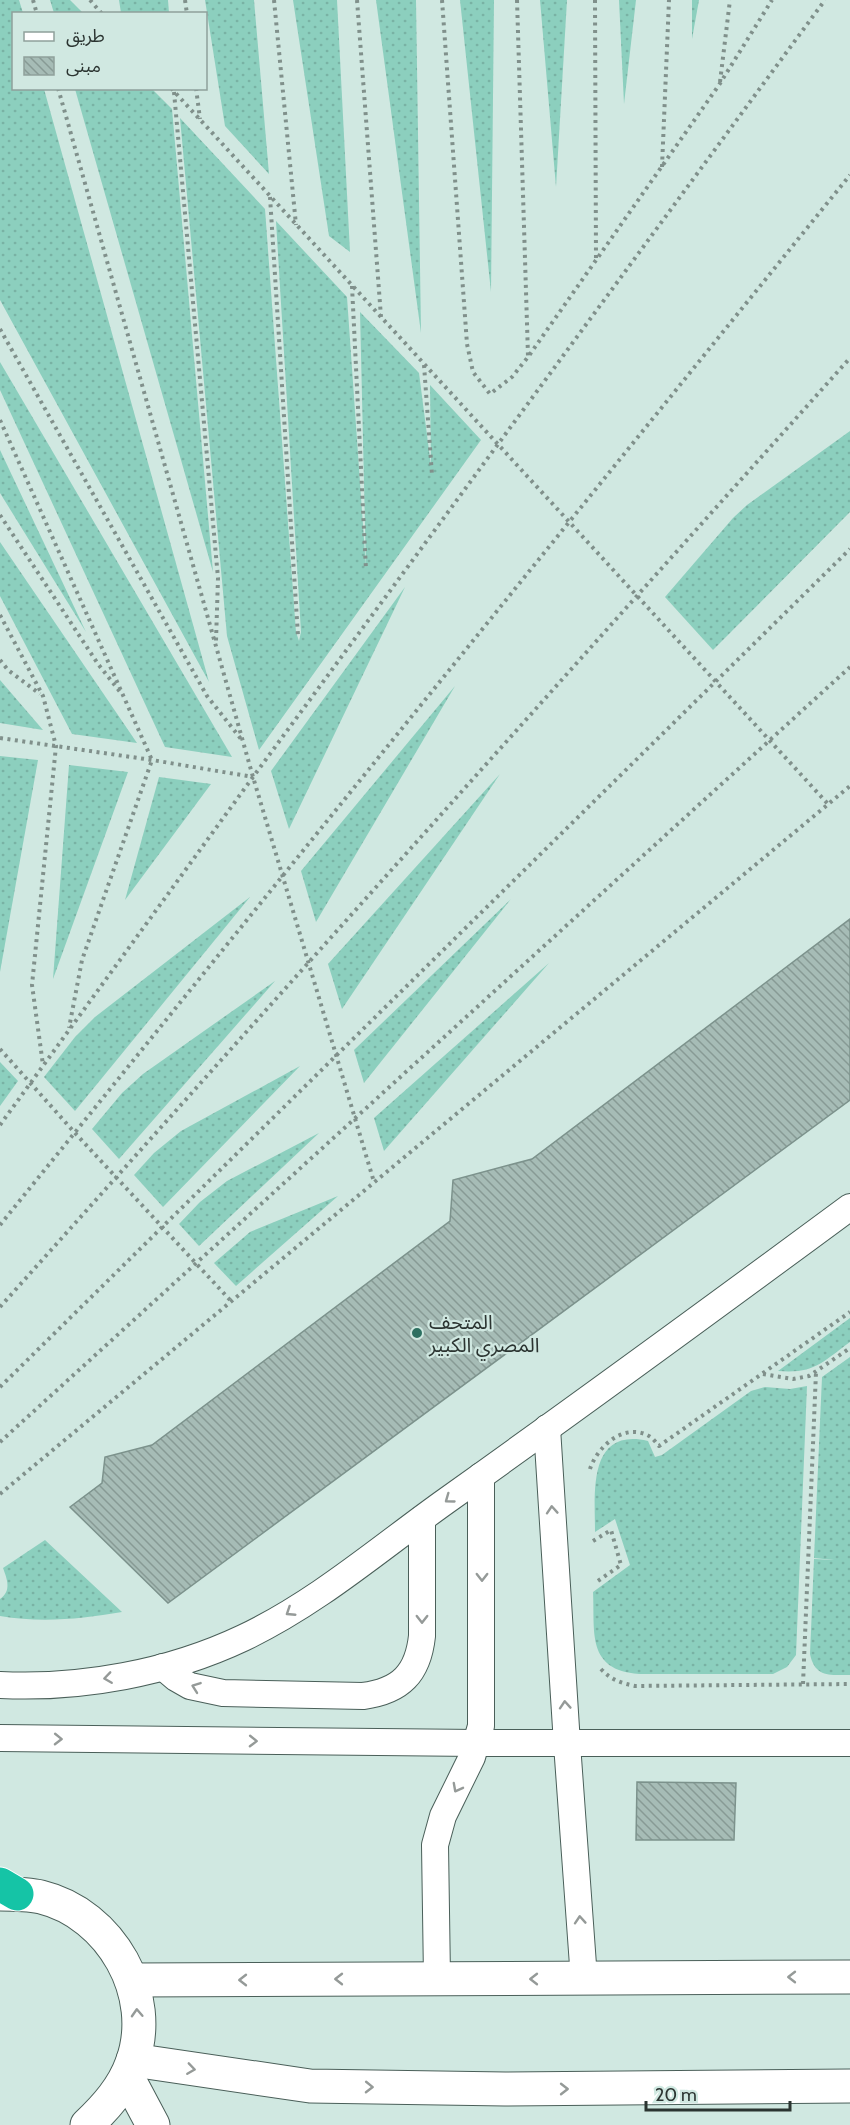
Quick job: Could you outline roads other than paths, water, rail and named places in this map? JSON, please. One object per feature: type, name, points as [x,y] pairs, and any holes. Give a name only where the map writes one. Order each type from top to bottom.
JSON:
[{"type":"street","points":[[6,1890],[42,1897],[66,1906],[88,1920],[106,1937],[121,1957],[132,1980],[137,2001],[138,2020],[137,2040],[130,2068],[108,2106],[87,2125]]},
{"type":"street","points":[[132,1980],[850,1977]]},
{"type":"street","points":[[130,2068],[310,2086],[505,2089],[850,2086]]},
{"type":"street","points":[[130,2068],[153,2125]]},
{"type":"lane","points":[[0,1685],[112,1678],[163,1667],[224,1646],[282,1617],[318,1594],[422,1519],[850,1207]]},
{"type":"lane","points":[[547,1428],[584,1979]]},
{"type":"lane","points":[[437,1978],[435,1845],[443,1816],[477,1743],[482,1707],[481,1476]]},
{"type":"lane","points":[[163,1667],[190,1686],[223,1693],[363,1696],[382,1694],[398,1685],[411,1672],[420,1655],[422,1519]]},
{"type":"lane","points":[[0,1738],[567,1744],[850,1743]]},
{"type":"place","name":"المتحف المصري الكبير","points":[[417,1333]]}]
